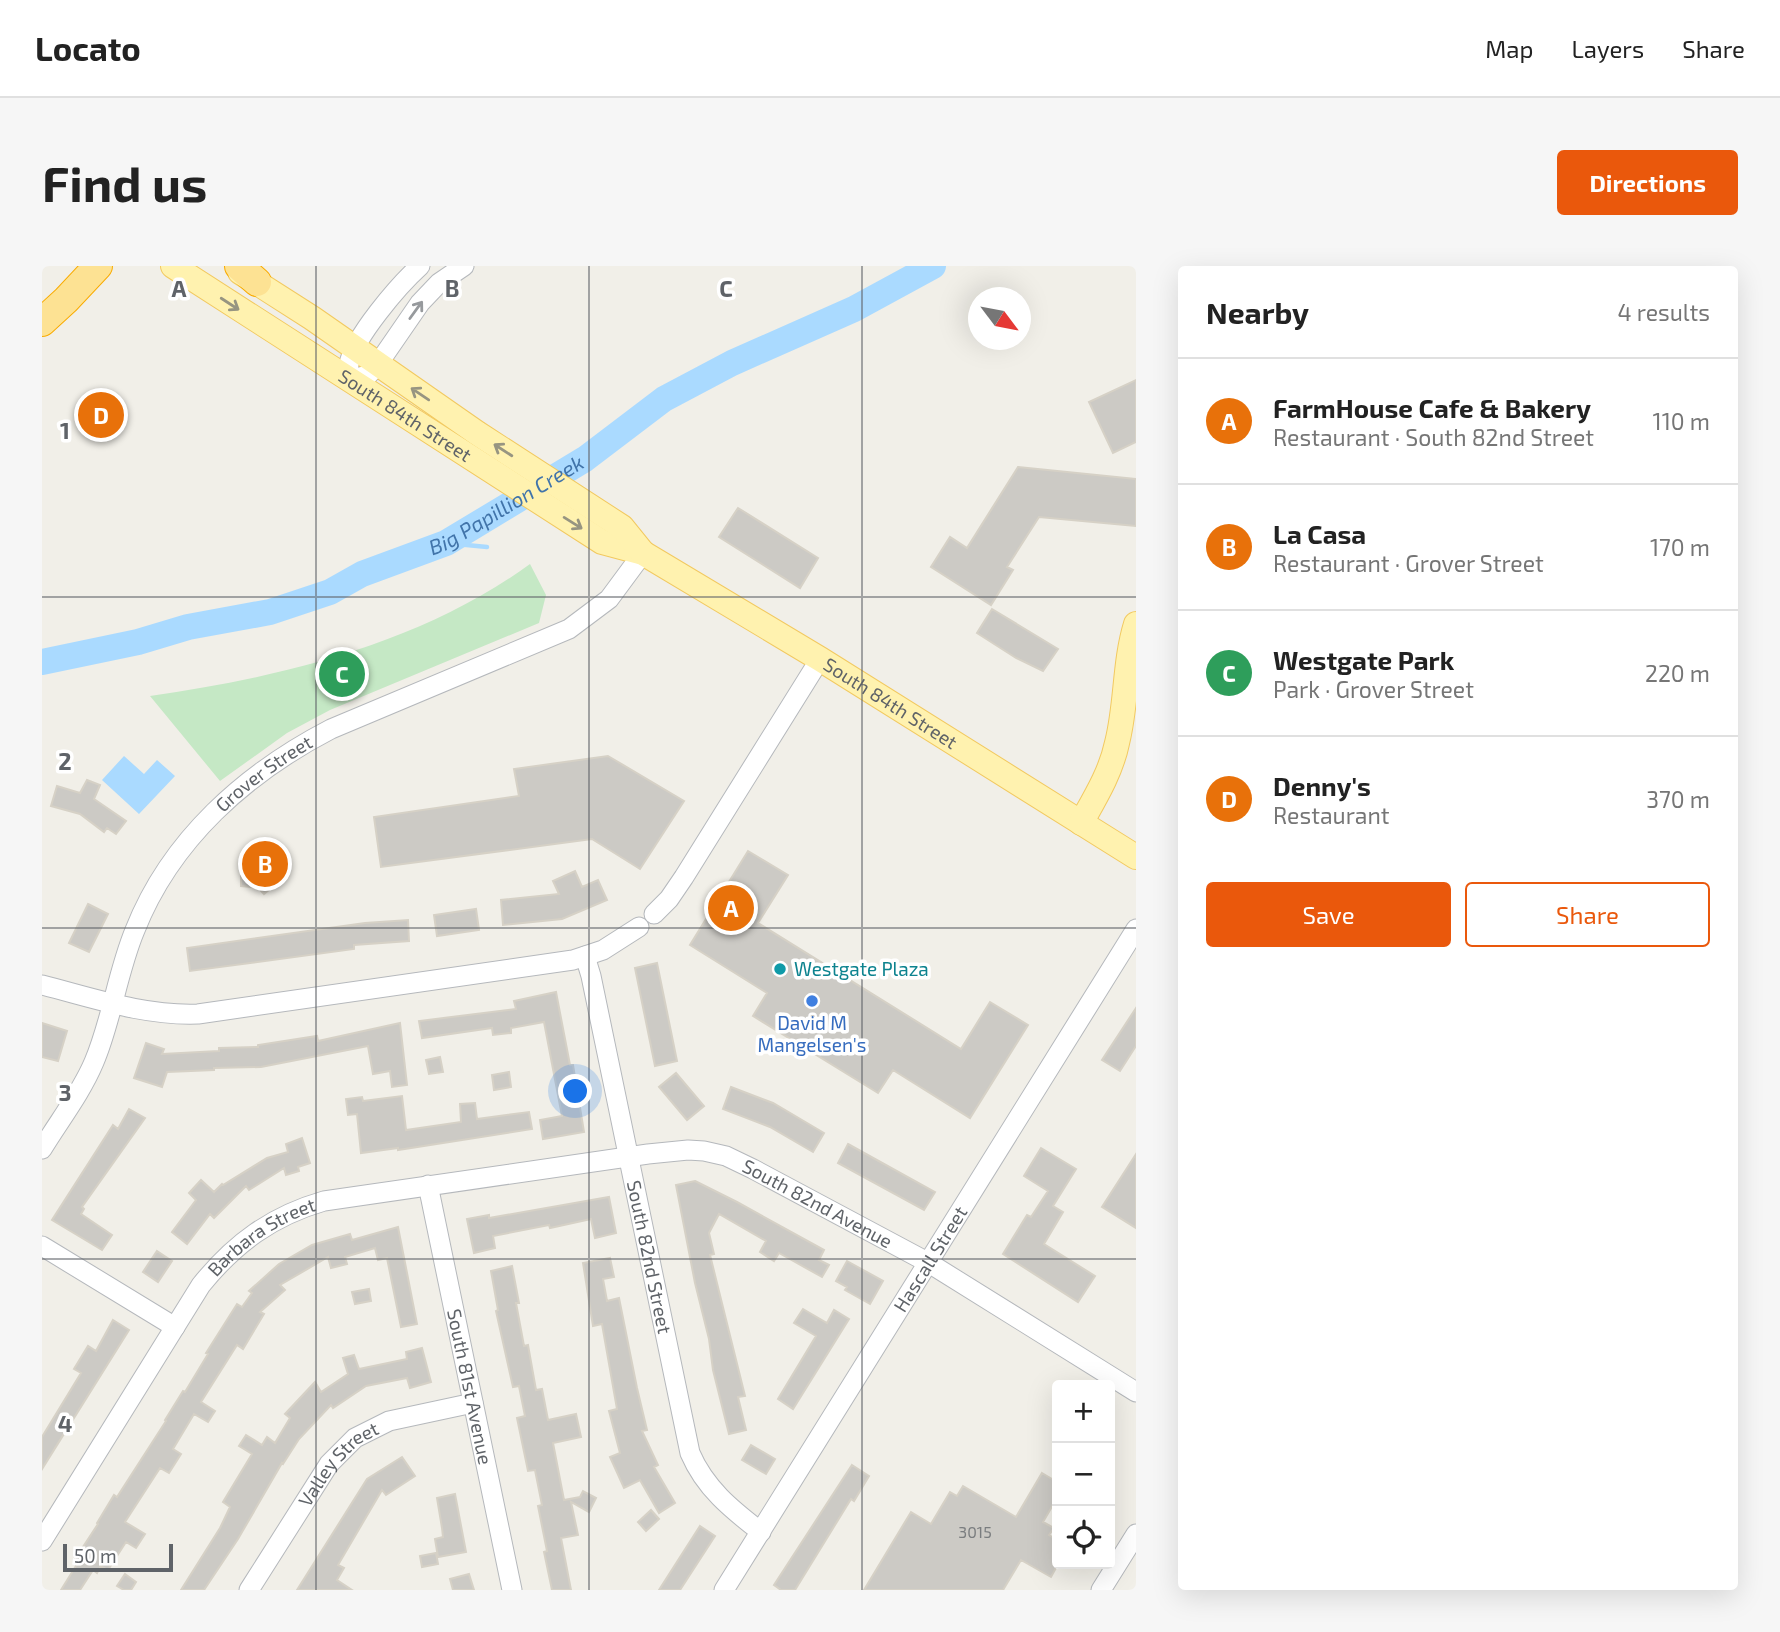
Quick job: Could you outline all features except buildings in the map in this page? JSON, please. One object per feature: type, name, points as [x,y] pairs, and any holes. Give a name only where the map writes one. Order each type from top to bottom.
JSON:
[{"type":"highway","points":[[42,307],[61,284],[71,266]]},
{"type":"highway","points":[[42,322],[98,266]]},
{"type":"main road","name":"South 84th Street","points":[[173,266],[602,542],[643,552],[820,659],[1136,858]]},
{"type":"main road","name":"South 84th Street","points":[[231,266],[248,274],[477,433],[622,527],[643,552]]},
{"type":"main road","points":[[1081,823],[1101,786],[1117,745],[1129,647],[1136,624]]},
{"type":"street","points":[[420,266],[379,312],[354,349],[348,365],[349,380],[368,375],[379,364],[420,303],[439,283],[464,266]]},
{"type":"street","name":"Grover Street","points":[[42,1149],[90,1070],[134,932],[157,885],[194,833],[249,779],[295,747],[331,729],[569,629],[609,599],[643,552]]},
{"type":"street","points":[[42,985],[158,1013],[198,1014],[561,962],[603,950],[646,921],[669,899],[820,659]]},
{"type":"street","name":"Hascall Street","points":[[724,1590],[1136,929]]},
{"type":"street","name":"South 82nd Street","points":[[584,956],[591,976],[690,1452],[715,1494],[761,1532]]},
{"type":"street","name":"South 82nd Avenue","points":[[628,1157],[688,1150],[726,1156],[929,1263],[1136,1392]]},
{"type":"street","name":"Barbara Street","points":[[42,1541],[201,1285],[246,1239],[276,1219],[324,1201],[628,1157]]},
{"type":"street","name":"South 81st Avenue","points":[[428,1185],[512,1590]]},
{"type":"street","points":[[42,1246],[175,1326]]},
{"type":"street","name":"Valley Street","points":[[249,1590],[329,1464],[355,1438],[390,1421],[473,1403]]},
{"type":"street","points":[[1101,1590],[1136,1534]]},
{"type":"green space","points":[[530,564],[546,595],[539,623],[330,710],[287,733],[220,781],[150,696],[250,679],[348,653],[443,616],[488,592]]},
{"type":"water","points":[[124,756],[144,774],[157,760],[175,776],[139,814],[102,780]]},
{"type":"waterway","name":"Big Papillion Creek","points":[[42,662],[138,642],[188,627],[270,612],[330,592],[362,574],[446,543],[585,459],[664,399],[732,363],[854,309],[933,266]]},
{"type":"waterway","points":[[446,543],[487,547]]},
{"type":"place","name":"Denny's","points":[[101,415]]},
{"type":"place","name":"Westgate Park","points":[[342,674]]},
{"type":"place","name":"La Casa","points":[[265,864]]},
{"type":"place","name":"FarmHouse Cafe & Bakery","points":[[731,908]]},
{"type":"place","name":"Westgate Plaza","points":[[780,969]]},
{"type":"place","name":"David M Mangelsen's","points":[[812,1001]]}]
